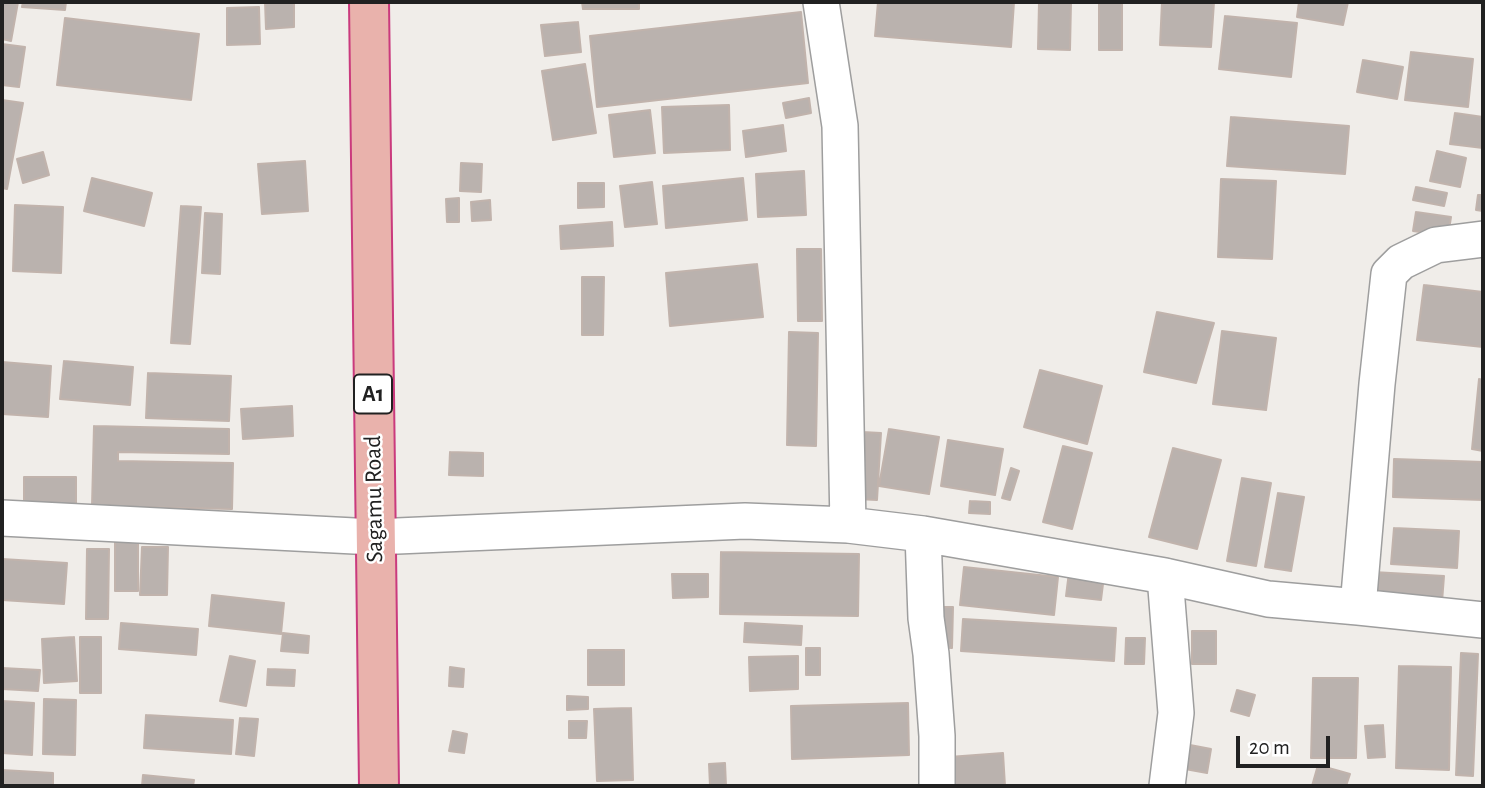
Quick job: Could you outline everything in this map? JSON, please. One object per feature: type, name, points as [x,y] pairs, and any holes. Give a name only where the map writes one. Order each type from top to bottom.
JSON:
[{"type":"highway","name":"Sagamu Road","points":[[369,2],[379,786]]},
{"type":"street","points":[[821,2],[840,126],[848,525]]},
{"type":"street","points":[[1358,607],[1374,409],[1389,274],[1401,261],[1436,245],[1483,239]]},
{"type":"street","points":[[2,518],[374,537],[745,521],[848,525],[923,534],[1165,576],[1268,599],[1483,620]]},
{"type":"street","points":[[923,534],[926,618],[937,736],[937,786]]},
{"type":"street","points":[[1165,576],[1175,713],[1167,786]]},
{"type":"building","points":[[2,2],[18,2],[11,41],[2,39]]},
{"type":"building","points":[[23,2],[66,2],[65,10],[22,7]]},
{"type":"building","points":[[265,2],[294,2],[294,27],[266,29]]},
{"type":"building","points":[[582,2],[639,2],[639,9],[583,9]]},
{"type":"building","points":[[878,2],[1014,2],[1011,47],[875,36]]},
{"type":"building","points":[[1039,2],[1071,2],[1070,50],[1038,49]]},
{"type":"building","points":[[1099,2],[1122,2],[1122,50],[1099,50]]},
{"type":"building","points":[[1162,2],[1214,2],[1211,47],[1160,45]]},
{"type":"building","points":[[1299,2],[1348,2],[1343,25],[1297,17]]},
{"type":"building","points":[[259,7],[260,44],[227,45],[227,8]]},
{"type":"building","points":[[801,12],[808,83],[597,107],[590,36]]},
{"type":"building","points":[[1225,16],[1297,23],[1291,77],[1219,69]]},
{"type":"building","points":[[65,18],[199,34],[191,100],[57,85]]},
{"type":"building","points":[[578,22],[581,52],[545,56],[541,25]]},
{"type":"building","points":[[2,44],[25,47],[19,87],[2,85]]},
{"type":"building","points":[[1411,52],[1473,59],[1468,107],[1405,100]]},
{"type":"building","points":[[1363,60],[1403,67],[1397,99],[1357,92]]},
{"type":"building","points":[[585,64],[596,133],[553,140],[542,71]]},
{"type":"building","points":[[809,98],[811,113],[786,118],[783,103]]},
{"type":"building","points":[[2,100],[23,103],[7,189],[2,188]]},
{"type":"building","points":[[729,105],[730,150],[664,153],[662,107]]},
{"type":"building","points":[[650,110],[655,153],[614,157],[609,115]]},
{"type":"building","points":[[1455,113],[1483,117],[1483,148],[1450,144]]},
{"type":"building","points":[[1231,117],[1349,126],[1345,174],[1227,166]]},
{"type":"building","points":[[783,125],[786,151],[746,157],[743,131]]},
{"type":"building","points":[[1437,151],[1466,158],[1460,187],[1430,181]]},
{"type":"building","points":[[43,152],[49,175],[23,183],[17,159]]},
{"type":"building","points":[[305,161],[308,211],[262,214],[258,164]]},
{"type":"building","points":[[461,163],[482,164],[481,192],[460,191]]},
{"type":"building","points":[[804,171],[806,215],[758,217],[756,174]]},
{"type":"building","points":[[92,178],[152,193],[144,226],[84,211]]},
{"type":"building","points":[[743,178],[747,220],[666,228],[663,186]]},
{"type":"building","points":[[1221,179],[1276,181],[1272,259],[1218,257]]},
{"type":"building","points":[[652,182],[657,224],[625,227],[620,186]]},
{"type":"building","points":[[578,183],[604,183],[604,207],[578,208]]},
{"type":"building","points":[[1416,187],[1447,193],[1444,206],[1413,200]]},
{"type":"building","points":[[1478,195],[1483,195],[1483,211],[1476,210]]},
{"type":"building","points":[[459,198],[459,222],[447,222],[446,199]]},
{"type":"building","points":[[490,200],[491,220],[472,221],[471,202]]},
{"type":"building","points":[[15,205],[63,207],[61,273],[13,271]]},
{"type":"building","points":[[181,206],[201,207],[190,344],[171,343]]},
{"type":"building","points":[[1416,212],[1451,217],[1448,236],[1413,231]]},
{"type":"building","points":[[205,213],[222,214],[220,274],[202,273]]},
{"type":"building","points":[[612,222],[613,246],[561,249],[560,226]]},
{"type":"building","points":[[797,249],[821,249],[822,321],[798,321]]},
{"type":"building","points":[[757,264],[763,317],[670,326],[666,273]]},
{"type":"building","points":[[582,277],[604,277],[603,335],[582,335]]},
{"type":"building","points":[[1424,285],[1483,292],[1483,347],[1417,340]]},
{"type":"building","points":[[1157,312],[1214,323],[1196,383],[1144,372]]},
{"type":"building","points":[[1222,331],[1276,338],[1266,410],[1213,404]]},
{"type":"building","points":[[789,332],[818,333],[816,446],[787,445]]},
{"type":"building","points":[[64,361],[133,367],[130,405],[60,399]]},
{"type":"building","points":[[2,362],[51,366],[48,417],[2,414]]},
{"type":"building","points":[[1040,370],[1102,386],[1087,444],[1024,427]]},
{"type":"building","points":[[148,373],[231,376],[229,421],[146,418]]},
{"type":"building","points":[[1479,379],[1483,380],[1483,451],[1472,449]]},
{"type":"building","points":[[292,406],[293,436],[243,439],[241,409]]},
{"type":"building","points":[[94,426],[229,429],[229,454],[118,452],[118,461],[233,463],[232,509],[92,506]]},
{"type":"building","points":[[889,429],[939,437],[929,494],[879,486]]},
{"type":"building","points":[[862,432],[881,433],[877,500],[857,499]]},
{"type":"building","points":[[948,440],[1003,449],[995,495],[941,486]]},
{"type":"building","points":[[1063,446],[1092,453],[1072,529],[1043,522]]},
{"type":"building","points":[[1173,448],[1221,460],[1197,549],[1149,537]]},
{"type":"building","points":[[450,452],[483,453],[483,476],[449,475]]},
{"type":"building","points":[[1394,459],[1483,462],[1483,500],[1393,497]]},
{"type":"building","points":[[1011,468],[1019,471],[1010,500],[1002,498]]},
{"type":"building","points":[[24,477],[76,477],[76,504],[24,504]]},
{"type":"building","points":[[1242,478],[1271,483],[1256,566],[1227,561]]},
{"type":"building","points":[[1278,493],[1304,497],[1291,571],[1265,567]]},
{"type":"building","points":[[970,501],[990,502],[990,514],[969,513]]},
{"type":"building","points":[[1394,528],[1459,531],[1457,568],[1391,564]]},
{"type":"building","points":[[138,535],[138,591],[115,591],[115,536]]},
{"type":"building","points":[[142,547],[168,547],[167,595],[140,595]]},
{"type":"building","points":[[87,549],[109,549],[108,619],[86,619]]},
{"type":"building","points":[[721,552],[859,554],[858,616],[720,614]]},
{"type":"building","points":[[2,559],[67,563],[64,604],[2,600]]},
{"type":"building","points":[[964,567],[1058,577],[1054,615],[960,605]]},
{"type":"building","points":[[1069,572],[1104,576],[1101,600],[1066,596]]},
{"type":"building","points":[[1373,572],[1444,576],[1442,602],[1371,598]]},
{"type":"building","points":[[672,574],[708,574],[708,597],[673,598]]},
{"type":"building","points":[[212,595],[284,603],[281,634],[209,626]]},
{"type":"building","points":[[937,607],[953,607],[952,648],[936,647]]},
{"type":"building","points":[[963,619],[1116,628],[1114,661],[961,651]]},
{"type":"building","points":[[121,623],[198,629],[196,655],[119,649]]},
{"type":"building","points":[[745,623],[802,626],[801,645],[744,642]]},
{"type":"building","points":[[1192,631],[1216,631],[1216,664],[1192,664]]},
{"type":"building","points":[[283,633],[309,636],[308,653],[281,651]]},
{"type":"building","points":[[74,637],[77,681],[44,683],[42,639]]},
{"type":"building","points":[[80,637],[101,637],[101,693],[80,693]]},
{"type":"building","points":[[1126,638],[1145,638],[1144,664],[1125,664]]},
{"type":"building","points":[[806,648],[820,648],[820,675],[806,675]]},
{"type":"building","points":[[588,650],[624,650],[624,685],[588,685]]},
{"type":"building","points":[[1461,653],[1478,654],[1473,776],[1456,775]]},
{"type":"building","points":[[230,656],[255,661],[246,706],[220,701]]},
{"type":"building","points":[[798,656],[798,689],[750,691],[749,657]]},
{"type":"building","points":[[1399,666],[1451,667],[1449,770],[1396,768]]},
{"type":"building","points":[[450,667],[464,669],[463,687],[449,686]]},
{"type":"building","points":[[2,668],[40,670],[38,691],[2,689]]},
{"type":"building","points":[[268,669],[295,670],[294,686],[267,685]]},
{"type":"building","points":[[1313,678],[1358,678],[1356,758],[1311,758]]},
{"type":"building","points":[[1237,690],[1255,695],[1249,716],[1231,711]]},
{"type":"building","points":[[567,696],[588,697],[588,709],[567,710]]},
{"type":"building","points":[[44,699],[76,700],[75,755],[43,754]]},
{"type":"building","points":[[2,701],[34,703],[32,755],[2,753]]},
{"type":"building","points":[[908,703],[909,755],[792,759],[791,706]]},
{"type":"building","points":[[631,708],[633,780],[597,781],[594,709]]},
{"type":"building","points":[[146,715],[233,720],[231,754],[144,748]]},
{"type":"building","points":[[240,718],[258,719],[254,756],[236,754]]},
{"type":"building","points":[[569,721],[587,721],[586,738],[569,738]]},
{"type":"building","points":[[1383,725],[1385,757],[1368,758],[1365,726]]},
{"type":"building","points":[[453,731],[467,734],[464,753],[449,751]]},
{"type":"building","points":[[1190,745],[1211,749],[1207,773],[1185,769]]},
{"type":"building","points":[[1003,753],[1005,786],[950,786],[949,757]]},
{"type":"building","points":[[725,763],[726,786],[710,786],[709,764]]},
{"type":"building","points":[[1318,765],[1350,774],[1346,786],[1312,786]]},
{"type":"building","points":[[2,770],[53,773],[53,786],[2,786]]},
{"type":"building","points":[[143,775],[194,780],[193,786],[142,786]]}]
